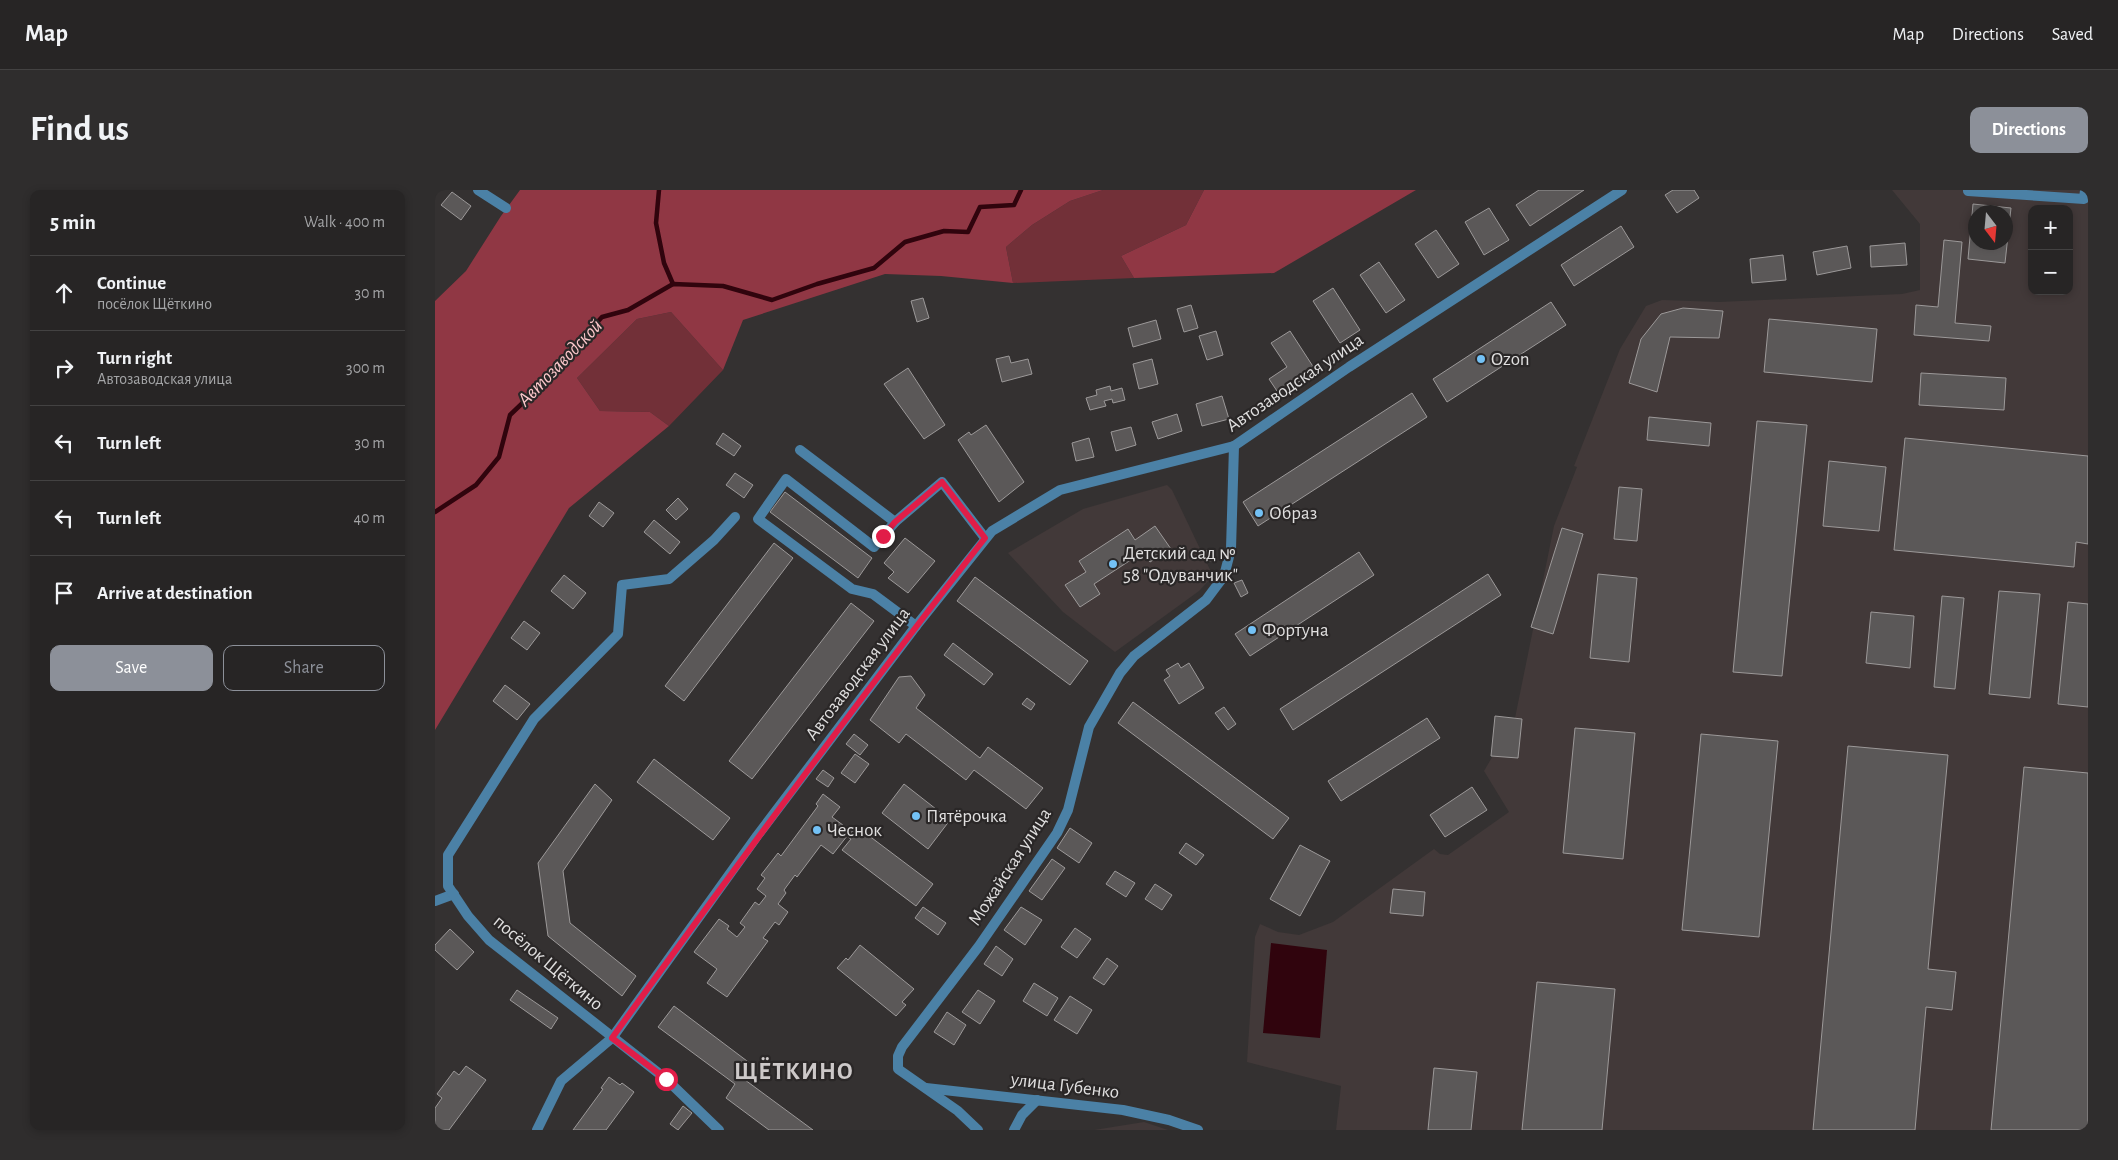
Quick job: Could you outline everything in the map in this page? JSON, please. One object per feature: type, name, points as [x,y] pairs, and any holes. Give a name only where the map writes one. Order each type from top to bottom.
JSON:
[{"type":"street","points":[[478,190],[506,208]]},
{"type":"street","name":"Автозаводская улица","points":[[537,1130],[561,1081],[612,1038],[757,836],[915,626],[991,531],[1060,490],[1234,446],[1349,368],[1622,190]]},
{"type":"street","points":[[1968,191],[2024,192],[2085,199],[2085,190]]},
{"type":"street","name":"Можайская улица","points":[[925,1088],[898,1069],[898,1056],[902,1047],[979,946],[1057,833],[1069,810],[1089,727],[1120,673],[1134,656],[1206,600],[1224,576],[1231,549],[1234,446]]},
{"type":"street","points":[[799,450],[895,522]]},
{"type":"street","points":[[915,626],[873,594],[852,589],[758,519],[786,479],[874,547],[895,522],[942,482],[985,538]]},
{"type":"street","name":"посёлок Щёткино","points":[[719,1130],[666,1079],[489,940],[468,916],[448,886],[448,855],[534,719],[618,634],[622,585],[669,579],[714,540],[735,517]]},
{"type":"street","points":[[435,901],[453,894]]},
{"type":"street","points":[[925,1088],[958,1111],[978,1130]]},
{"type":"street","name":"улица Губенко","points":[[925,1088],[1123,1110],[1169,1120],[1198,1130]]},
{"type":"street","points":[[1014,1130],[1022,1115],[1037,1100]]},
{"type":"shaded area","points":[[520,190],[1103,190],[1070,201],[1032,225],[1006,247],[1013,283],[941,276],[885,274],[743,320],[723,370],[671,312],[637,319],[577,378],[600,411],[650,412],[669,426],[569,508],[435,730],[435,301],[466,271]]},
{"type":"shaded area","points":[[1103,190],[1204,190],[1186,225],[1121,256],[1134,278],[1013,283],[1006,247],[1032,225],[1070,201]]},
{"type":"shaded area","points":[[1204,190],[1416,190],[1274,273],[1134,278],[1121,256],[1186,225]]},
{"type":"shaded area","points":[[1892,190],[2088,190],[2088,1130],[1336,1130],[1341,1086],[1247,1062],[1255,937],[1260,924],[1278,932],[1299,935],[1333,922],[1434,849],[1440,854],[1448,855],[1509,812],[1484,771],[1515,718],[1554,526],[1577,467],[1574,466],[1620,349],[1646,306],[1662,300],[1719,302],[1902,294],[1920,290],[1920,224]]},
{"type":"shaded area","points":[[671,312],[723,370],[669,426],[650,412],[600,411],[577,378],[637,319]]},
{"type":"shaded area","name":"Детский сад № 58 \"Одуванчик\"","points":[[1167,485],[1172,490],[1213,576],[1199,591],[1115,652],[1063,612],[1008,553],[1083,509]]},
{"type":"shaded area","points":[[1271,943],[1327,950],[1320,1038],[1263,1033]]},
{"type":"shaded area","points":[[1144,1122],[1168,1130],[1094,1130]]},
{"type":"building","points":[[1539,190],[1584,190],[1530,226],[1516,205]]},
{"type":"building","points":[[1673,190],[1694,190],[1699,198],[1677,213],[1665,195]]},
{"type":"building","points":[[452,192],[471,206],[461,220],[441,205]]},
{"type":"building","points":[[1489,208],[1509,240],[1484,255],[1465,222]]},
{"type":"building","points":[[1621,226],[1634,247],[1574,286],[1561,265]]},
{"type":"building","points":[[1436,230],[1459,264],[1438,278],[1415,244]]},
{"type":"building","points":[[1944,240],[1962,242],[1955,323],[1991,326],[1989,341],[1914,335],[1916,305],[1938,307]]},
{"type":"building","points":[[1905,243],[1907,265],[1871,267],[1870,246]]},
{"type":"building","points":[[1847,246],[1851,268],[1817,275],[1813,252]]},
{"type":"building","points":[[1969,250],[2006,250],[2005,263],[1968,259]]},
{"type":"building","points":[[1783,255],[1786,280],[1752,283],[1750,259]]},
{"type":"building","points":[[1379,262],[1405,300],[1386,313],[1360,275]]},
{"type":"building","points":[[1333,288],[1360,330],[1340,343],[1313,301]]},
{"type":"building","points":[[923,298],[929,318],[917,322],[911,301]]},
{"type":"building","points":[[1551,302],[1566,325],[1447,402],[1433,379]]},
{"type":"building","points":[[1191,305],[1198,328],[1184,332],[1177,309]]},
{"type":"building","points":[[1683,308],[1723,311],[1719,338],[1670,337],[1657,392],[1629,383],[1641,339],[1661,314]]},
{"type":"building","points":[[1769,319],[1877,329],[1872,382],[1764,372]]},
{"type":"building","points":[[1156,320],[1161,339],[1133,347],[1128,328]]},
{"type":"building","points":[[1216,331],[1223,355],[1207,360],[1199,336]]},
{"type":"building","points":[[1290,331],[1314,368],[1303,375],[1305,378],[1279,394],[1269,379],[1287,367],[1271,343]]},
{"type":"building","points":[[1009,356],[1011,363],[1028,359],[1032,374],[1002,382],[996,359]]},
{"type":"building","points":[[1152,359],[1158,384],[1139,389],[1133,364]]},
{"type":"building","points":[[908,368],[945,425],[924,439],[884,384]]},
{"type":"building","points":[[1921,373],[2006,378],[2004,410],[1919,405]]},
{"type":"building","points":[[1110,386],[1111,391],[1122,388],[1125,400],[1113,403],[1112,399],[1104,401],[1106,406],[1090,410],[1086,398],[1097,395],[1096,390]]},
{"type":"building","points":[[1412,393],[1427,417],[1258,526],[1243,502]]},
{"type":"building","points":[[1222,396],[1229,419],[1202,426],[1196,404]]},
{"type":"building","points":[[1177,414],[1182,431],[1158,439],[1152,422]]},
{"type":"building","points":[[1649,417],[1711,423],[1709,446],[1647,440]]},
{"type":"building","points":[[1757,421],[1807,425],[1782,676],[1733,672]]},
{"type":"building","points":[[986,425],[1024,482],[999,502],[958,440],[969,432],[971,435]]},
{"type":"building","points":[[1131,427],[1136,445],[1116,451],[1111,432]]},
{"type":"building","points":[[723,433],[741,446],[734,456],[716,444]]},
{"type":"building","points":[[1089,438],[1094,457],[1076,461],[1072,443]]},
{"type":"building","points":[[1905,438],[2088,456],[2088,544],[2076,542],[2074,567],[1894,550]]},
{"type":"building","points":[[1829,461],[1886,467],[1879,531],[1823,526]]},
{"type":"building","points":[[735,473],[753,485],[744,498],[726,485]]},
{"type":"building","points":[[1619,487],[1642,489],[1637,541],[1614,539]]},
{"type":"building","points":[[785,492],[872,558],[858,578],[770,512]]},
{"type":"building","points":[[678,498],[688,509],[676,520],[666,510]]},
{"type":"building","points":[[599,502],[614,513],[603,527],[589,516]]},
{"type":"building","points":[[654,520],[680,542],[670,554],[644,532]]},
{"type":"building","points":[[1155,526],[1171,549],[1150,562],[1143,552],[1094,584],[1100,594],[1080,607],[1065,585],[1086,572],[1079,561],[1128,529],[1135,540]]},
{"type":"building","points":[[1562,528],[1583,534],[1553,634],[1531,627]]},
{"type":"building","points":[[905,538],[935,561],[908,593],[888,578],[894,572],[884,563]]},
{"type":"building","points":[[774,543],[793,558],[684,701],[665,686]]},
{"type":"building","points":[[1212,549],[1215,560],[1209,561],[1206,551]]},
{"type":"building","points":[[1359,552],[1374,575],[1250,656],[1235,634]]},
{"type":"building","points":[[1488,574],[1501,595],[1293,730],[1280,709]]},
{"type":"building","points":[[1598,574],[1637,578],[1629,662],[1590,658]]},
{"type":"building","points":[[564,575],[586,593],[573,609],[551,591]]},
{"type":"building","points":[[975,577],[1088,661],[1070,685],[957,601]]},
{"type":"building","points":[[1242,580],[1248,593],[1241,597],[1234,583]]},
{"type":"building","points":[[1999,591],[2040,594],[2030,698],[1989,694]]},
{"type":"building","points":[[1942,596],[1964,598],[1955,689],[1934,687]]},
{"type":"building","points":[[2068,602],[2088,604],[2088,707],[2058,704]]},
{"type":"building","points":[[851,603],[874,621],[752,779],[729,761]]},
{"type":"building","points":[[1871,612],[1914,616],[1910,668],[1866,663]]},
{"type":"building","points":[[524,621],[540,633],[527,650],[511,638]]},
{"type":"building","points":[[953,643],[993,674],[984,685],[944,655]]},
{"type":"building","points":[[1178,663],[1181,668],[1189,663],[1204,688],[1179,704],[1164,680],[1170,676],[1166,670]]},
{"type":"building","points":[[911,676],[925,695],[916,708],[980,758],[988,747],[1043,788],[1026,809],[974,770],[966,780],[906,734],[899,743],[870,720],[899,677]]},
{"type":"building","points":[[505,685],[530,704],[517,720],[493,701]]},
{"type":"building","points":[[1027,698],[1035,704],[1031,710],[1022,704]]},
{"type":"building","points":[[1133,702],[1289,818],[1273,839],[1118,723]]},
{"type":"building","points":[[1224,707],[1236,724],[1228,730],[1215,713]]},
{"type":"building","points":[[1495,716],[1522,719],[1518,758],[1491,756]]},
{"type":"building","points":[[1427,718],[1440,738],[1341,801],[1328,781]]},
{"type":"building","points":[[1575,728],[1635,733],[1623,859],[1563,853]]},
{"type":"building","points":[[854,734],[868,745],[860,755],[846,744]]},
{"type":"building","points":[[1701,734],[1778,741],[1759,937],[1682,930]]},
{"type":"building","points":[[1848,746],[1948,755],[1928,969],[1956,972],[1952,1010],[1926,1007],[1915,1130],[1813,1130]]},
{"type":"building","points":[[855,754],[869,764],[855,783],[841,773]]},
{"type":"building","points":[[654,759],[730,818],[713,840],[637,782]]},
{"type":"building","points":[[2024,767],[2088,773],[2088,1130],[1991,1130]]},
{"type":"building","points":[[823,770],[834,778],[828,787],[816,779]]},
{"type":"building","points":[[595,784],[612,800],[563,871],[570,923],[636,976],[622,996],[548,936],[538,863]]},
{"type":"building","name":"Пятёрочка","points":[[904,784],[950,820],[928,849],[882,813]]},
{"type":"building","points":[[1472,787],[1487,810],[1445,837],[1430,815]]},
{"type":"building","points":[[823,794],[840,807],[832,817],[851,831],[833,854],[821,845],[797,877],[795,875],[784,890],[786,893],[778,904],[788,912],[779,925],[775,922],[763,938],[768,941],[727,997],[707,983],[717,969],[694,952],[719,919],[729,926],[727,929],[737,937],[745,927],[740,923],[755,902],[759,905],[766,896],[757,889],[765,878],[761,875],[778,853],[781,856],[818,806],[816,804]]},
{"type":"building","points":[[856,826],[933,884],[916,906],[842,850],[851,839],[848,837]]},
{"type":"building","points":[[1070,828],[1092,843],[1079,863],[1057,848]]},
{"type":"building","points":[[1186,843],[1204,855],[1196,865],[1179,853]]},
{"type":"building","points":[[1300,845],[1330,861],[1300,916],[1270,899]]},
{"type":"building","points":[[1052,859],[1065,868],[1042,900],[1029,891]]},
{"type":"building","points":[[1115,871],[1135,883],[1126,897],[1106,884]]},
{"type":"building","points":[[1155,884],[1172,895],[1162,910],[1145,899]]},
{"type":"building","points":[[1393,889],[1425,892],[1423,916],[1390,913]]},
{"type":"building","points":[[923,907],[946,923],[938,935],[915,918]]},
{"type":"building","points":[[1021,907],[1042,920],[1025,945],[1004,930]]},
{"type":"building","points":[[1075,928],[1091,939],[1077,958],[1061,947]]},
{"type":"building","points":[[450,929],[474,952],[457,970],[435,950],[435,945]]},
{"type":"building","points":[[860,945],[914,989],[902,1002],[906,1005],[896,1016],[837,968],[846,958],[848,960]]},
{"type":"building","points":[[996,946],[1013,959],[1002,976],[984,964]]},
{"type":"building","points":[[1107,958],[1118,966],[1104,985],[1093,978]]},
{"type":"building","points":[[1537,982],[1615,989],[1602,1130],[1522,1130]]},
{"type":"building","points":[[1034,983],[1058,998],[1047,1016],[1023,1001]]},
{"type":"building","points":[[517,990],[558,1018],[551,1029],[510,1000]]},
{"type":"building","points":[[978,990],[995,1001],[980,1024],[962,1012]]},
{"type":"building","points":[[1070,996],[1092,1010],[1077,1034],[1054,1020]]},
{"type":"building","points":[[674,1006],[751,1064],[741,1077],[813,1130],[769,1130],[726,1098],[735,1084],[658,1027]]},
{"type":"building","points":[[947,1012],[966,1025],[954,1045],[934,1032]]},
{"type":"building","points":[[466,1066],[486,1080],[449,1130],[435,1130],[435,1108],[442,1098],[437,1094],[454,1071],[459,1075]]},
{"type":"building","points":[[1434,1068],[1477,1072],[1471,1130],[1428,1130]]},
{"type":"building","points":[[609,1077],[620,1085],[622,1083],[634,1092],[606,1130],[573,1130],[603,1089],[601,1088]]},
{"type":"building","points":[[683,1106],[692,1113],[678,1130],[670,1124]]},
{"type":"waterway","points":[[659,190],[656,223],[664,263],[673,284]]},
{"type":"waterway","name":"Автозаводской","points":[[435,512],[476,485],[499,457],[510,415],[532,394],[602,317],[628,310],[673,284],[723,286],[772,300],[817,284],[874,268],[905,242],[944,231],[968,232],[980,207],[1014,205],[1021,190]]},
{"type":"place","name":"Ozon","points":[[1481,359]]},
{"type":"place","name":"Образ","points":[[1259,513]]},
{"type":"place","name":"Детский сад № 58 \"Одуванчик\"","points":[[1113,564]]},
{"type":"place","name":"Фортуна","points":[[1252,630]]},
{"type":"place","name":"Пятёрочка","points":[[916,816]]},
{"type":"place","name":"Чеснок","points":[[817,830]]},
{"type":"district","name":"ЩЁТКИНО","points":[[794,1072]]},
{"type":"route","points":[[666,1079],[612,1038],[757,836],[915,626],[985,538],[942,482],[895,522],[883,536]]}]
